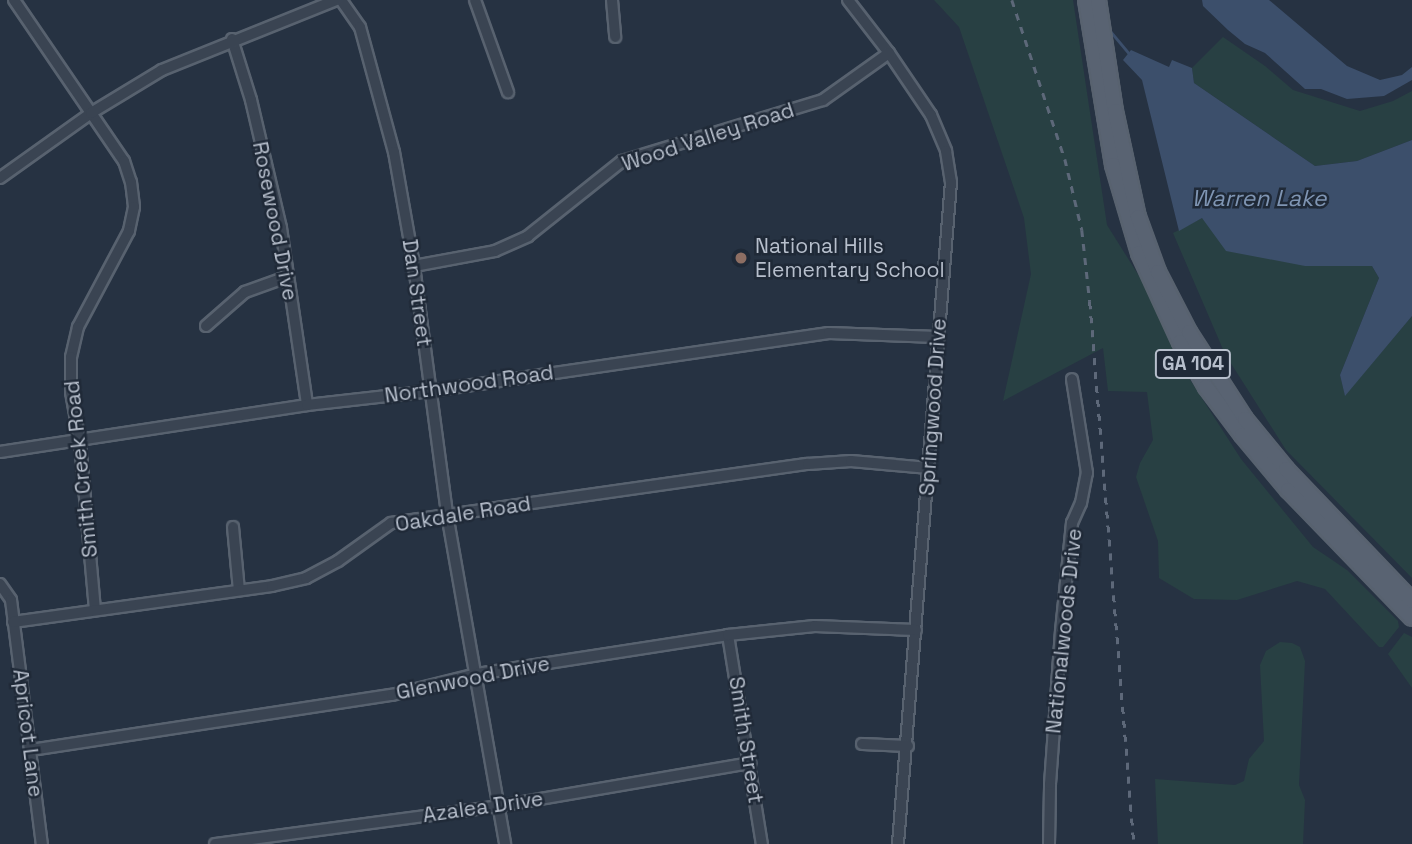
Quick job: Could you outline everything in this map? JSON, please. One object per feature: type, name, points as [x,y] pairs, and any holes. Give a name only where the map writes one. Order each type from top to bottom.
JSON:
[{"type":"main road","name":"GA 104","points":[[1086,0],[1113,165],[1125,208],[1155,292],[1187,353],[1206,387],[1288,490],[1412,618]]},
{"type":"main road","name":"GA 104","points":[[1098,0],[1115,111],[1138,217],[1158,272],[1189,332],[1245,419],[1286,468],[1412,601]]},
{"type":"street","name":"Smith Creek Road","points":[[14,0],[124,161],[131,182],[134,207],[129,231],[78,327],[71,357],[71,392],[80,442],[95,609]]},
{"type":"street","points":[[0,178],[91,113],[162,70],[232,39],[289,21],[338,0]]},
{"type":"street","name":"Dan Street","points":[[338,0],[360,27],[394,152],[414,266],[447,514],[505,844]]},
{"type":"street","points":[[475,0],[508,92]]},
{"type":"street","points":[[612,0],[615,37]]},
{"type":"street","name":"Springwood Drive","points":[[848,0],[889,53],[931,115],[946,151],[951,182],[943,255],[908,746],[898,844]]},
{"type":"street","name":"Rosewood Drive","points":[[232,39],[271,180],[307,405]]},
{"type":"street","name":"Wood Valley Road","points":[[414,266],[495,251],[528,236],[622,161],[822,100],[889,53]]},
{"type":"street","points":[[206,326],[245,292],[287,276]]},
{"type":"street","name":"Northwood Road","points":[[0,452],[80,442],[307,405],[431,391],[829,333],[939,337]]},
{"type":"street","name":"Nationalwoods Drive","points":[[1049,844],[1050,784],[1072,523],[1081,503],[1087,473],[1072,379]]},
{"type":"street","name":"Oakdale Road","points":[[13,622],[306,578],[338,561],[391,523],[808,464],[851,461],[929,468]]},
{"type":"street","points":[[233,527],[239,590]]},
{"type":"street","name":"Apricot Lane","points":[[0,584],[11,600],[42,844]]},
{"type":"street","name":"Glenwood Drive","points":[[31,750],[392,695],[477,674],[728,635],[815,626],[916,630]]},
{"type":"street","name":"Smith Street","points":[[728,635],[762,844]]},
{"type":"street","points":[[862,744],[908,746]]},
{"type":"street","name":"Azalea Drive","points":[[215,844],[499,806],[750,764]]},
{"type":"green space","points":[[934,0],[1073,0],[1107,225],[1144,284],[1180,364],[1241,459],[1313,547],[1347,570],[1398,621],[1399,627],[1383,647],[1379,647],[1325,589],[1297,581],[1237,600],[1194,599],[1159,578],[1158,541],[1136,477],[1140,463],[1153,440],[1147,392],[1108,391],[1103,348],[1003,401],[1031,274],[1024,218],[959,27]]},
{"type":"green space","points":[[1223,37],[1265,66],[1293,90],[1360,111],[1393,101],[1412,91],[1412,140],[1357,161],[1315,166],[1194,83],[1192,68]]},
{"type":"green space","points":[[1202,218],[1305,266],[1372,266],[1379,278],[1340,375],[1345,395],[1412,316],[1412,578],[1286,450],[1225,354],[1173,233]]},
{"type":"green space","points":[[1404,633],[1412,637],[1412,688],[1388,654]]},
{"type":"green space","points":[[1280,642],[1300,647],[1305,661],[1299,785],[1305,800],[1303,844],[1158,844],[1155,779],[1235,785],[1244,781],[1249,759],[1264,741],[1260,665],[1266,651]]},
{"type":"water","points":[[1202,0],[1269,0],[1347,66],[1380,80],[1402,75],[1412,67],[1412,80],[1384,96],[1347,99],[1321,89],[1305,89],[1265,53],[1245,44],[1228,30],[1203,6]]},
{"type":"water","name":"Warren Lake","points":[[1131,50],[1169,67],[1172,60],[1192,68],[1194,83],[1315,166],[1357,161],[1412,140],[1412,316],[1345,396],[1340,375],[1379,278],[1372,266],[1305,266],[1226,251],[1202,218],[1179,231],[1142,80],[1123,60]]},
{"type":"waterway","points":[[1107,27],[1130,54]]},
{"type":"railway","points":[[1012,0],[1065,159],[1082,230],[1134,844]]},
{"type":"place","name":"National Hills Elementary School","points":[[741,258]]}]
